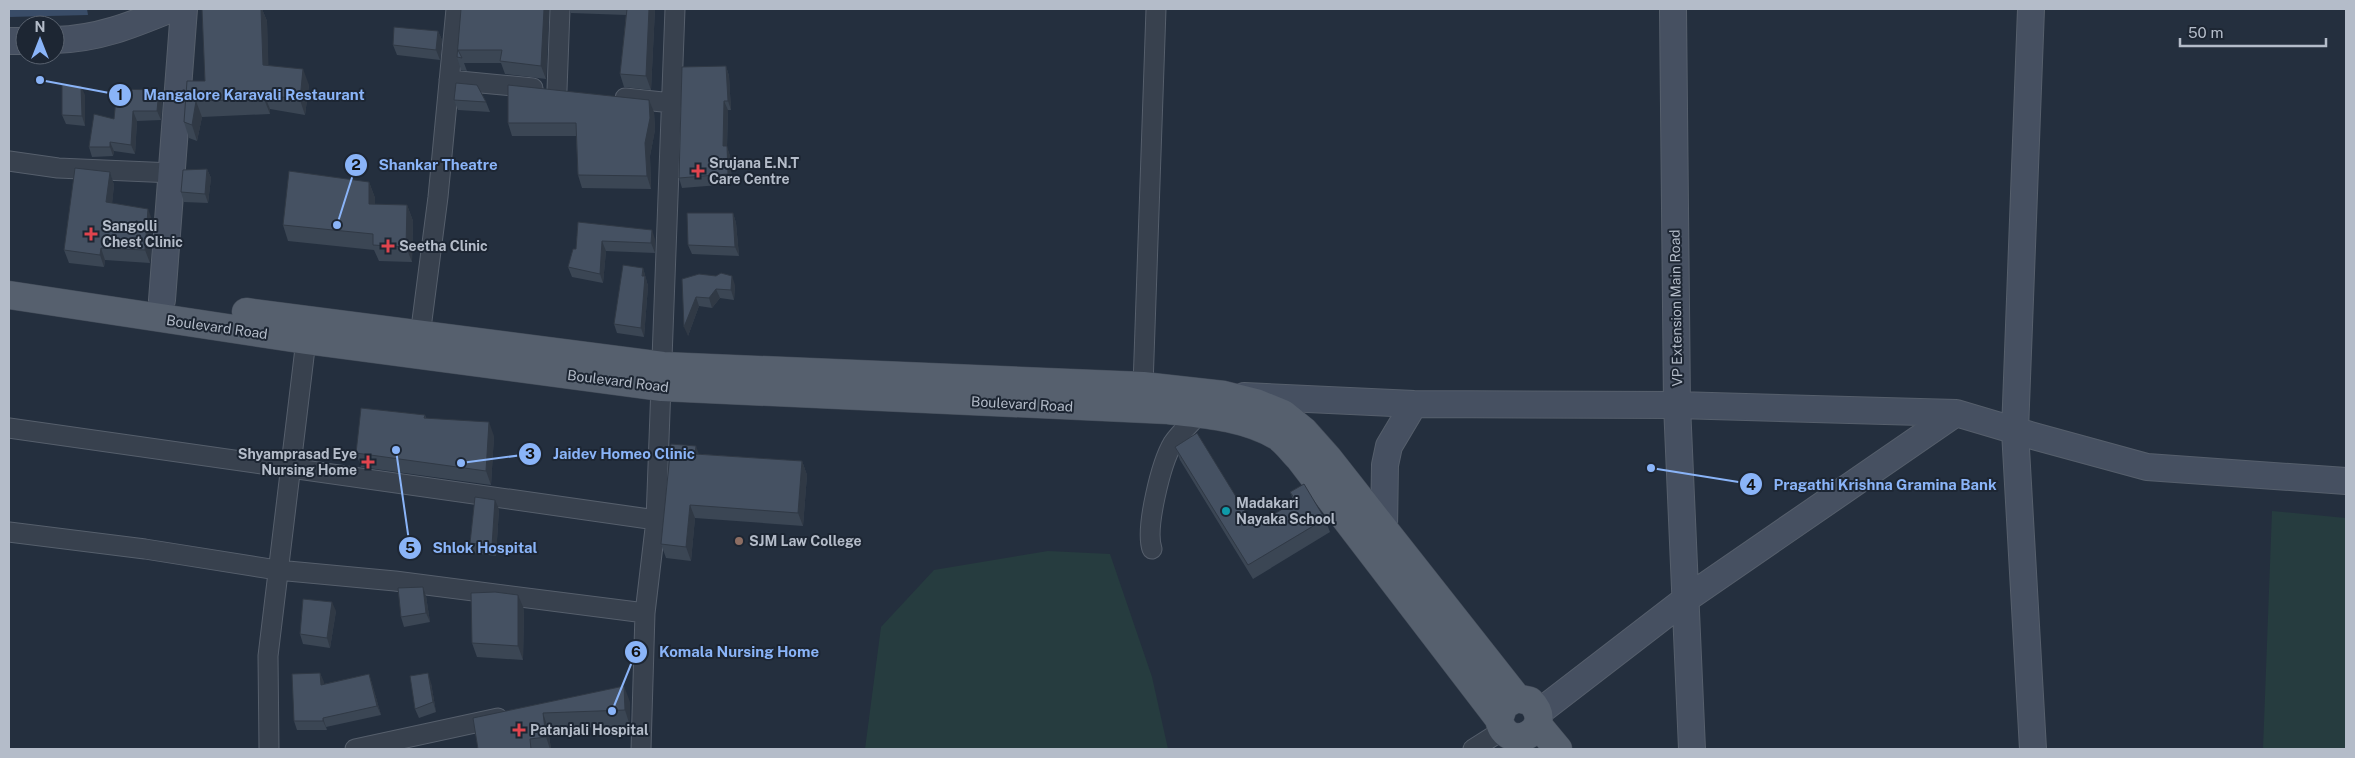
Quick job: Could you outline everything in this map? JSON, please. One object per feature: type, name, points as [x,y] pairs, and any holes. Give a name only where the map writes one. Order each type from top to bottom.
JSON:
[{"type":"main road","name":"Boulevard Road","points":[[9,277],[420,336],[662,377],[1143,386],[1216,405]]},
{"type":"main road","name":"Boulevard Road","points":[[9,295],[306,340],[662,377],[1216,405]]},
{"type":"main road","points":[[1216,405],[1256,403],[1283,414],[1304,431],[1531,712],[1558,749]]},
{"type":"main road","points":[[1216,405],[1278,437],[1299,458],[1510,734],[1520,738],[1531,734],[1531,712]]},
{"type":"main road","points":[[1510,734],[1504,705],[1531,712]]},
{"type":"street","points":[[65,39],[97,36],[123,29],[171,9]]},
{"type":"street","points":[[162,300],[184,9]]},
{"type":"street","points":[[420,336],[438,197],[456,9]]},
{"type":"street","points":[[557,90],[560,9]]},
{"type":"street","points":[[642,749],[645,613],[656,520],[675,9]]},
{"type":"street","points":[[1143,386],[1156,9]]},
{"type":"street","name":"VP Extension Main Road","points":[[1216,405],[1677,404],[1673,9]]},
{"type":"street","points":[[2031,9],[2015,431],[2033,749]]},
{"type":"street","points":[[449,80],[576,92]]},
{"type":"street","points":[[605,96],[672,103]]},
{"type":"street","points":[[9,161],[58,168],[173,173]]},
{"type":"street","points":[[269,749],[268,656],[306,340]]},
{"type":"street","points":[[1384,529],[1385,465],[1389,446],[1414,404]]},
{"type":"street","points":[[1692,749],[1677,404],[1956,413],[2146,467],[2346,481]]},
{"type":"street","points":[[1152,549],[1149,540],[1158,481],[1173,444],[1216,405]]},
{"type":"street","points":[[1531,712],[1686,599],[1956,413]]},
{"type":"street","points":[[9,428],[290,466],[656,520]]},
{"type":"street","points":[[9,532],[145,549],[277,570],[395,581],[645,613]]},
{"type":"street","points":[[624,691],[643,687]]},
{"type":"street","points":[[355,749],[518,714]]},
{"type":"street","points":[[1473,749],[1510,734]]},
{"type":"green space","points":[[2272,511],[2346,518],[2346,749],[2263,749]]},
{"type":"green space","points":[[1048,551],[1110,554],[1152,677],[1168,749],[865,749],[881,627],[934,570]]},
{"type":"water","points":[[9,9],[87,9],[88,15],[15,15],[15,17],[9,17]]},
{"type":"building","points":[[202,9],[261,9],[263,65],[303,69],[300,100],[264,94],[264,99],[196,101],[192,125],[184,122],[187,81],[205,81]]},
{"type":"building","points":[[461,9],[544,9],[541,66],[500,61],[502,50],[458,50],[462,58],[457,57]]},
{"type":"building","points":[[627,9],[649,9],[646,76],[620,74]]},
{"type":"building","points":[[394,27],[438,31],[436,50],[393,45]]},
{"type":"building","points":[[726,66],[728,101],[724,101],[723,146],[727,146],[728,174],[679,178],[682,67]]},
{"type":"building","points":[[456,83],[477,85],[486,102],[454,100]]},
{"type":"building","points":[[62,85],[81,86],[82,116],[62,115]]},
{"type":"building","points":[[508,85],[649,100],[650,118],[645,143],[647,176],[578,175],[576,123],[508,123]]},
{"type":"building","points":[[117,89],[159,90],[157,111],[133,111],[131,145],[110,142],[110,147],[89,147],[94,114],[114,119]]},
{"type":"building","points":[[75,168],[110,172],[106,202],[148,209],[145,250],[101,248],[100,255],[64,250]]},
{"type":"building","points":[[207,169],[205,194],[181,192],[183,170]]},
{"type":"building","points":[[289,171],[369,182],[369,204],[407,205],[406,247],[373,245],[373,234],[283,225]]},
{"type":"building","points":[[687,213],[733,213],[735,247],[688,245]]},
{"type":"building","points":[[578,222],[652,230],[651,243],[602,241],[600,274],[568,267],[573,249],[576,249]]},
{"type":"building","points":[[623,265],[643,268],[642,276],[645,276],[641,328],[614,324]]},
{"type":"building","points":[[721,273],[732,276],[731,290],[716,289],[709,298],[696,297],[684,327],[682,279],[699,274],[716,276]]},
{"type":"building","points":[[361,408],[425,415],[424,418],[489,422],[486,471],[356,453]]},
{"type":"building","name":"Madakari Nayaka School","points":[[1197,433],[1254,526],[1296,501],[1290,492],[1304,484],[1325,519],[1248,565],[1175,447]]},
{"type":"building","points":[[671,444],[696,446],[695,454],[802,461],[798,513],[690,505],[686,547],[661,544]]},
{"type":"building","points":[[475,497],[495,500],[492,546],[470,543]]},
{"type":"building","points":[[423,587],[426,613],[401,617],[398,588]]},
{"type":"building","points":[[495,592],[518,595],[518,646],[472,643],[471,593]]},
{"type":"building","points":[[303,599],[332,602],[327,638],[300,634]]},
{"type":"building","points":[[320,673],[321,685],[369,674],[377,706],[323,718],[323,721],[294,721],[292,674]]},
{"type":"building","points":[[428,673],[433,702],[415,709],[410,676]]},
{"type":"building","points":[[624,686],[625,710],[543,713],[546,737],[530,739],[531,749],[478,749],[473,718]]},
{"type":"place","name":"Mangalore Karavali Restaurant","points":[[40,80]]},
{"type":"place","name":"Srujana E.N.T Care Centre","points":[[698,171]]},
{"type":"place","name":"Shankar Theatre","points":[[337,225]]},
{"type":"place","name":"Sangolli Chest Clinic","points":[[91,234]]},
{"type":"place","name":"Seetha Clinic","points":[[388,246]]},
{"type":"place","name":"Shlok Hospital","points":[[396,450]]},
{"type":"place","name":"Shyamprasad Eye Nursing Home","points":[[368,462]]},
{"type":"place","name":"Jaidev Homeo Clinic","points":[[461,463]]},
{"type":"place","name":"Pragathi Krishna Gramina Bank","points":[[1651,468]]},
{"type":"place","name":"Madakari Nayaka School","points":[[1226,511]]},
{"type":"place","name":"SJM Law College","points":[[739,541]]},
{"type":"place","name":"Komala Nursing Home","points":[[612,711]]},
{"type":"place","name":"Patanjali Hospital","points":[[519,730]]}]
